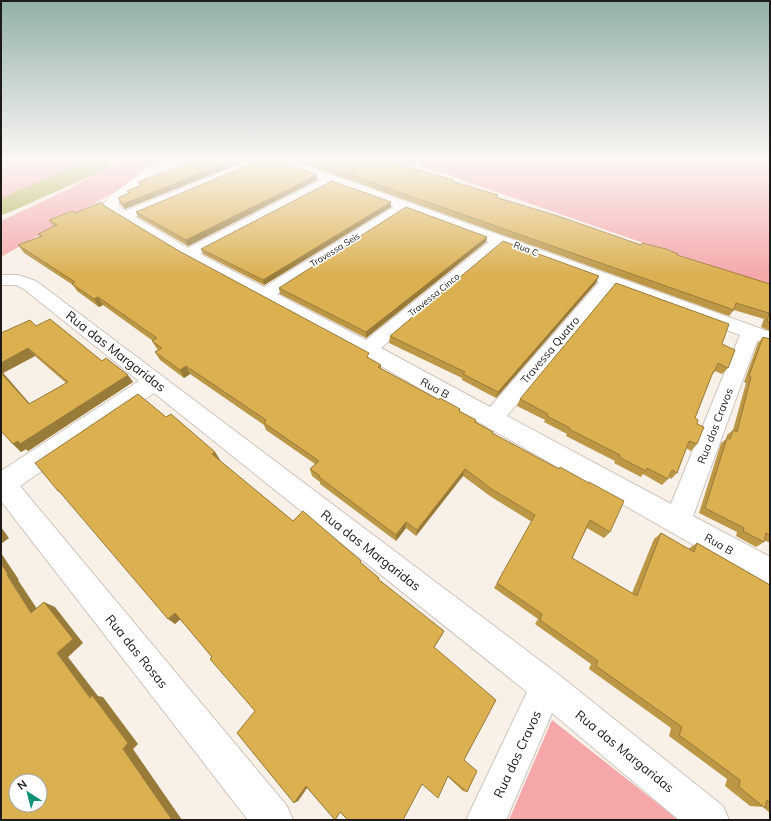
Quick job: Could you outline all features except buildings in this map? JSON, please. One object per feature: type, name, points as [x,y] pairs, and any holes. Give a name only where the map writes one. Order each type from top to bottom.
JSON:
[{"type":"street","points":[[120,207],[128,199]]},
{"type":"street","points":[[120,207],[143,199]]},
{"type":"street","points":[[188,254],[294,199]]},
{"type":"street","name":"Rua C","points":[[386,199],[760,335]]},
{"type":"street","name":"Travessa Seis","points":[[264,295],[405,206]]},
{"type":"street","name":"Rua B","points":[[120,207],[188,254],[367,349],[770,573]]},
{"type":"street","name":"Travessa Cinco","points":[[367,349],[500,240]]},
{"type":"street","name":"Rua das Margaridas","points":[[1,280],[18,280],[30,284],[547,687],[709,820]]},
{"type":"street","name":"Travessa Quatro","points":[[492,419],[609,281]]},
{"type":"street","name":"Rua dos Cravos","points":[[678,521],[760,335]]},
{"type":"street","points":[[2,483],[155,381]]},
{"type":"street","name":"Rua das Rosas","points":[[2,483],[273,820]]},
{"type":"street","name":"Rua dos Cravos","points":[[486,820],[547,687]]},
{"type":"shaded area","points":[[1,199],[9,199],[1,203]]},
{"type":"shaded area","points":[[47,199],[102,199],[1,257],[1,221]]},
{"type":"shaded area","points":[[518,199],[770,199],[770,287]]},
{"type":"shaded area","points":[[552,720],[676,818],[678,820],[509,820]]},
{"type":"waterway","points":[[1,207],[18,199]]}]
